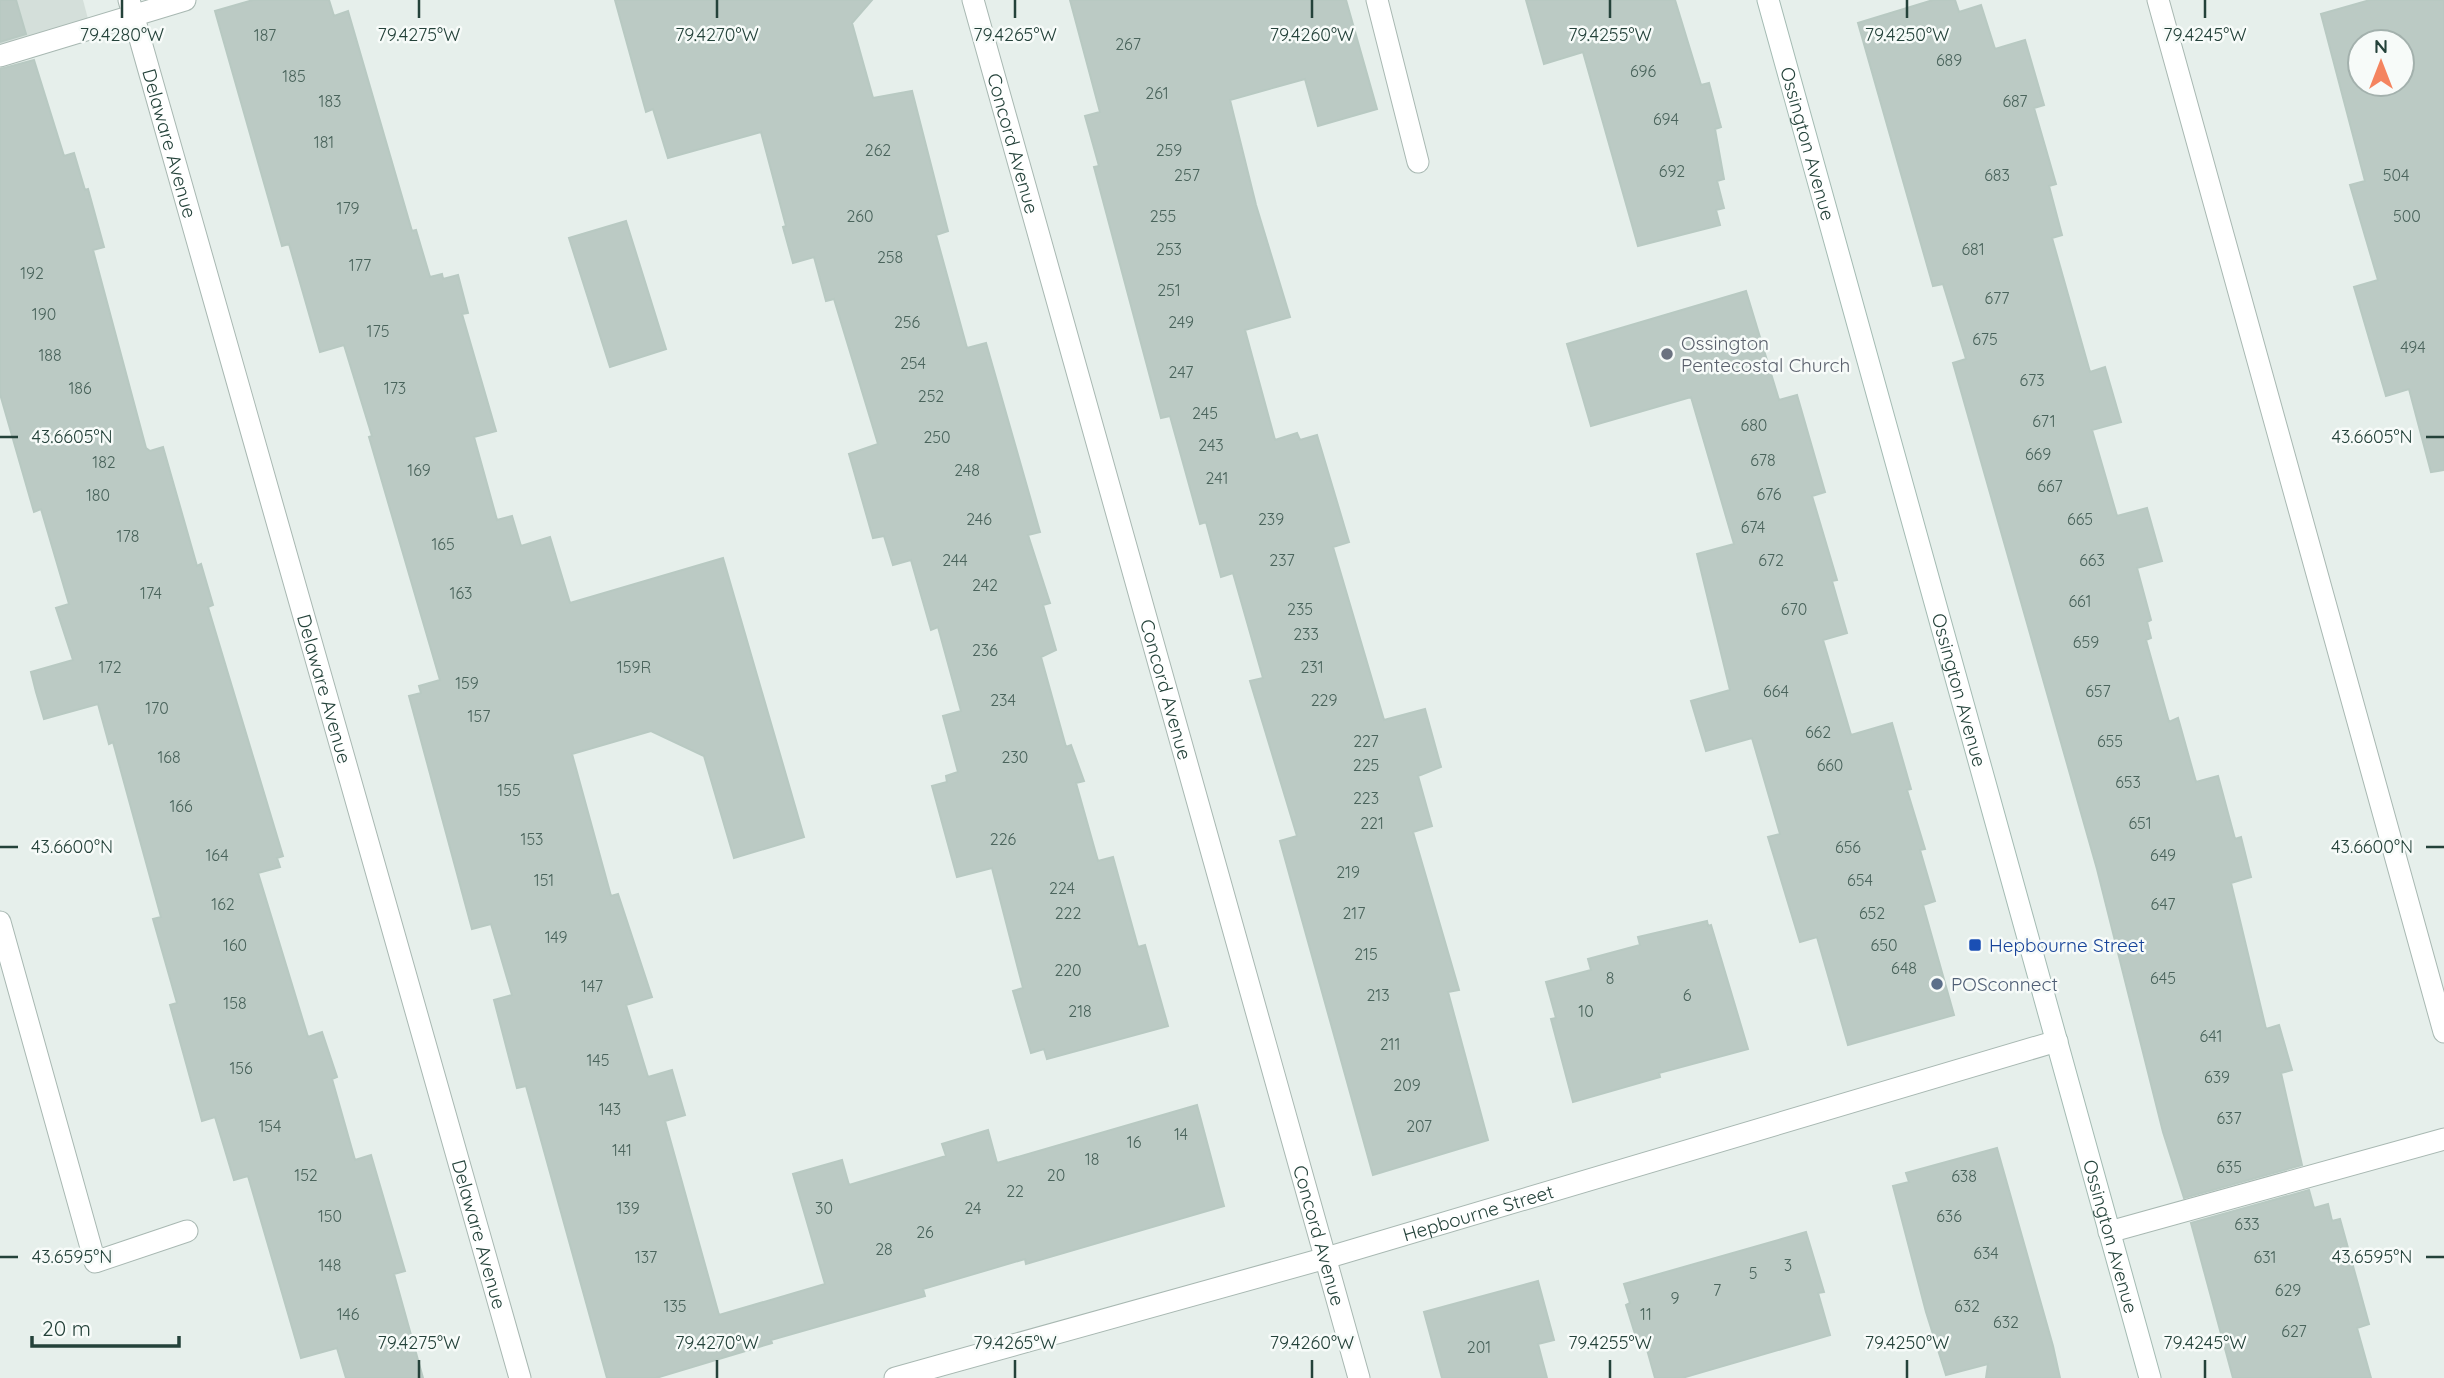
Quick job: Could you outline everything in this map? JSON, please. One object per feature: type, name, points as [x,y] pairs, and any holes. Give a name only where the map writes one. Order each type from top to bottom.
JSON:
[{"type":"street","points":[[0,56],[132,8],[185,0]]},
{"type":"street","name":"Concord Avenue","points":[[973,0],[1359,1378]]},
{"type":"street","points":[[1377,0],[1418,162]]},
{"type":"street","name":"Ossington Avenue","points":[[1768,0],[2150,1378]]},
{"type":"street","points":[[2158,0],[2444,1032]]},
{"type":"street","name":"Delaware Avenue","points":[[132,8],[520,1378]]},
{"type":"street","points":[[0,922],[95,1262],[187,1231]]},
{"type":"street","name":"Hepbourne Street","points":[[895,1378],[1326,1258],[2057,1041]]},
{"type":"street","points":[[2109,1232],[2444,1139]]},
{"type":"shaded area","points":[[0,0],[83,0],[88,19],[0,45]]},
{"type":"building","points":[[0,0],[16,0],[26,34],[0,42]]},
{"type":"building","points":[[253,0],[329,0],[334,16],[348,11],[412,231],[416,230],[430,277],[442,274],[443,279],[458,275],[468,313],[462,314],[496,431],[474,437],[497,520],[512,516],[521,546],[550,537],[570,603],[723,558],[804,837],[734,858],[704,756],[651,731],[572,754],[611,896],[618,894],[652,997],[626,1005],[648,1077],[672,1070],[685,1115],[665,1121],[719,1315],[825,1284],[793,1174],[842,1160],[849,1185],[946,1156],[942,1144],[988,1130],[997,1163],[1197,1105],[1224,1206],[1026,1264],[1025,1259],[923,1289],[925,1296],[771,1340],[772,1343],[656,1378],[607,1378],[526,1086],[517,1088],[494,1000],[512,995],[491,924],[472,929],[409,696],[421,693],[419,686],[440,680],[369,437],[372,436],[344,345],[320,352],[289,244],[282,246],[215,11]]},
{"type":"building","points":[[615,0],[872,0],[852,23],[873,98],[912,91],[948,231],[936,235],[967,348],[986,343],[1040,532],[1028,535],[1050,603],[1043,605],[1056,650],[1041,657],[1066,747],[1071,745],[1084,781],[1076,783],[1098,861],[1113,857],[1138,947],[1145,945],[1168,1026],[1047,1059],[1044,1049],[1031,1053],[1013,991],[1023,988],[992,868],[957,877],[932,786],[947,782],[946,776],[958,772],[943,716],[961,711],[938,627],[931,630],[911,560],[893,565],[884,536],[873,538],[849,454],[878,444],[834,299],[826,301],[814,257],[793,263],[761,132],[668,158],[653,109],[646,112]]},
{"type":"building","points":[[1070,0],[1346,0],[1377,109],[1318,126],[1305,79],[1230,100],[1256,205],[1290,317],[1245,330],[1275,440],[1297,433],[1300,440],[1317,435],[1349,542],[1333,547],[1384,720],[1425,709],[1441,767],[1418,776],[1432,826],[1413,832],[1459,990],[1448,992],[1488,1140],[1373,1175],[1280,841],[1297,836],[1250,681],[1263,678],[1233,573],[1221,577],[1206,522],[1200,524],[1170,416],[1161,418],[1094,167],[1099,166],[1085,116],[1100,112]]},
{"type":"building","points":[[1526,0],[1675,0],[1701,85],[1709,83],[1721,127],[1715,129],[1724,179],[1717,181],[1724,208],[1716,210],[1720,225],[1638,246],[1583,52],[1544,64]]},
{"type":"building","points":[[1933,0],[1955,0],[1959,12],[1981,5],[1995,49],[2025,40],[2044,105],[2034,108],[2056,184],[2049,186],[2062,235],[2052,238],[2090,372],[2105,367],[2121,422],[2092,430],[2117,516],[2147,508],[2162,561],[2137,568],[2151,620],[2147,622],[2151,638],[2146,640],[2169,722],[2178,718],[2196,782],[2218,776],[2235,839],[2241,837],[2251,877],[2231,883],[2266,1029],[2279,1025],[2292,1070],[2281,1073],[2302,1165],[2184,1198],[2163,1132],[2097,869],[1953,363],[1966,359],[1943,284],[1933,286],[1858,23]]},
{"type":"building","points":[[2370,0],[2444,0],[2444,470],[2431,472],[2409,389],[2386,396],[2354,287],[2378,280],[2350,185],[2365,181],[2321,14]]},
{"type":"building","points":[[34,60],[64,156],[74,153],[85,190],[88,189],[104,247],[93,250],[146,448],[150,451],[163,447],[197,566],[201,564],[213,605],[208,607],[283,856],[277,858],[280,867],[258,873],[308,1037],[322,1032],[337,1077],[332,1079],[355,1160],[371,1155],[405,1271],[394,1274],[423,1378],[346,1378],[337,1348],[301,1358],[248,1176],[234,1180],[215,1117],[202,1121],[170,1005],[177,1003],[153,919],[161,917],[113,742],[109,744],[98,704],[44,719],[36,692],[31,672],[73,660],[56,608],[69,604],[41,509],[34,512],[0,394],[0,69]]},
{"type":"building","points":[[626,221],[666,349],[610,367],[569,238]]},
{"type":"building","points":[[1746,291],[1779,400],[1797,395],[1825,492],[1812,496],[1837,580],[1832,581],[1847,633],[1823,640],[1851,735],[1892,723],[1911,789],[1907,790],[1925,849],[1920,850],[1935,901],[1923,905],[1954,1015],[1848,1045],[1817,937],[1800,942],[1768,837],[1780,834],[1752,738],[1706,751],[1691,701],[1730,690],[1697,554],[1734,544],[1691,397],[1591,426],[1567,344]]},
{"type":"building","points":[[1707,921],[1708,926],[1711,925],[1748,1049],[1659,1073],[1660,1077],[1573,1102],[1551,1019],[1556,1018],[1546,982],[1591,970],[1588,959],[1640,945],[1638,937]]},
{"type":"building","points":[[1997,1148],[2060,1378],[1986,1378],[1988,1364],[1946,1375],[1926,1312],[1893,1186],[1909,1182],[1906,1173]]},
{"type":"building","points":[[2309,1190],[2314,1208],[2328,1204],[2332,1221],[2340,1219],[2369,1324],[2357,1328],[2371,1378],[2233,1378],[2191,1223]]},
{"type":"building","points":[[1806,1232],[1824,1292],[1818,1293],[1830,1335],[1682,1378],[1655,1378],[1646,1346],[1639,1347],[1626,1305],[1630,1303],[1624,1284]]},
{"type":"building","points":[[1538,1281],[1554,1340],[1538,1344],[1547,1378],[1442,1378],[1424,1312]]},
{"type":"place","name":"Ossington Pentecostal Church","points":[[1667,354]]},
{"type":"place","name":"Hepbourne Street","points":[[1975,945]]},
{"type":"place","name":"POSconnect","points":[[1937,984]]}]
